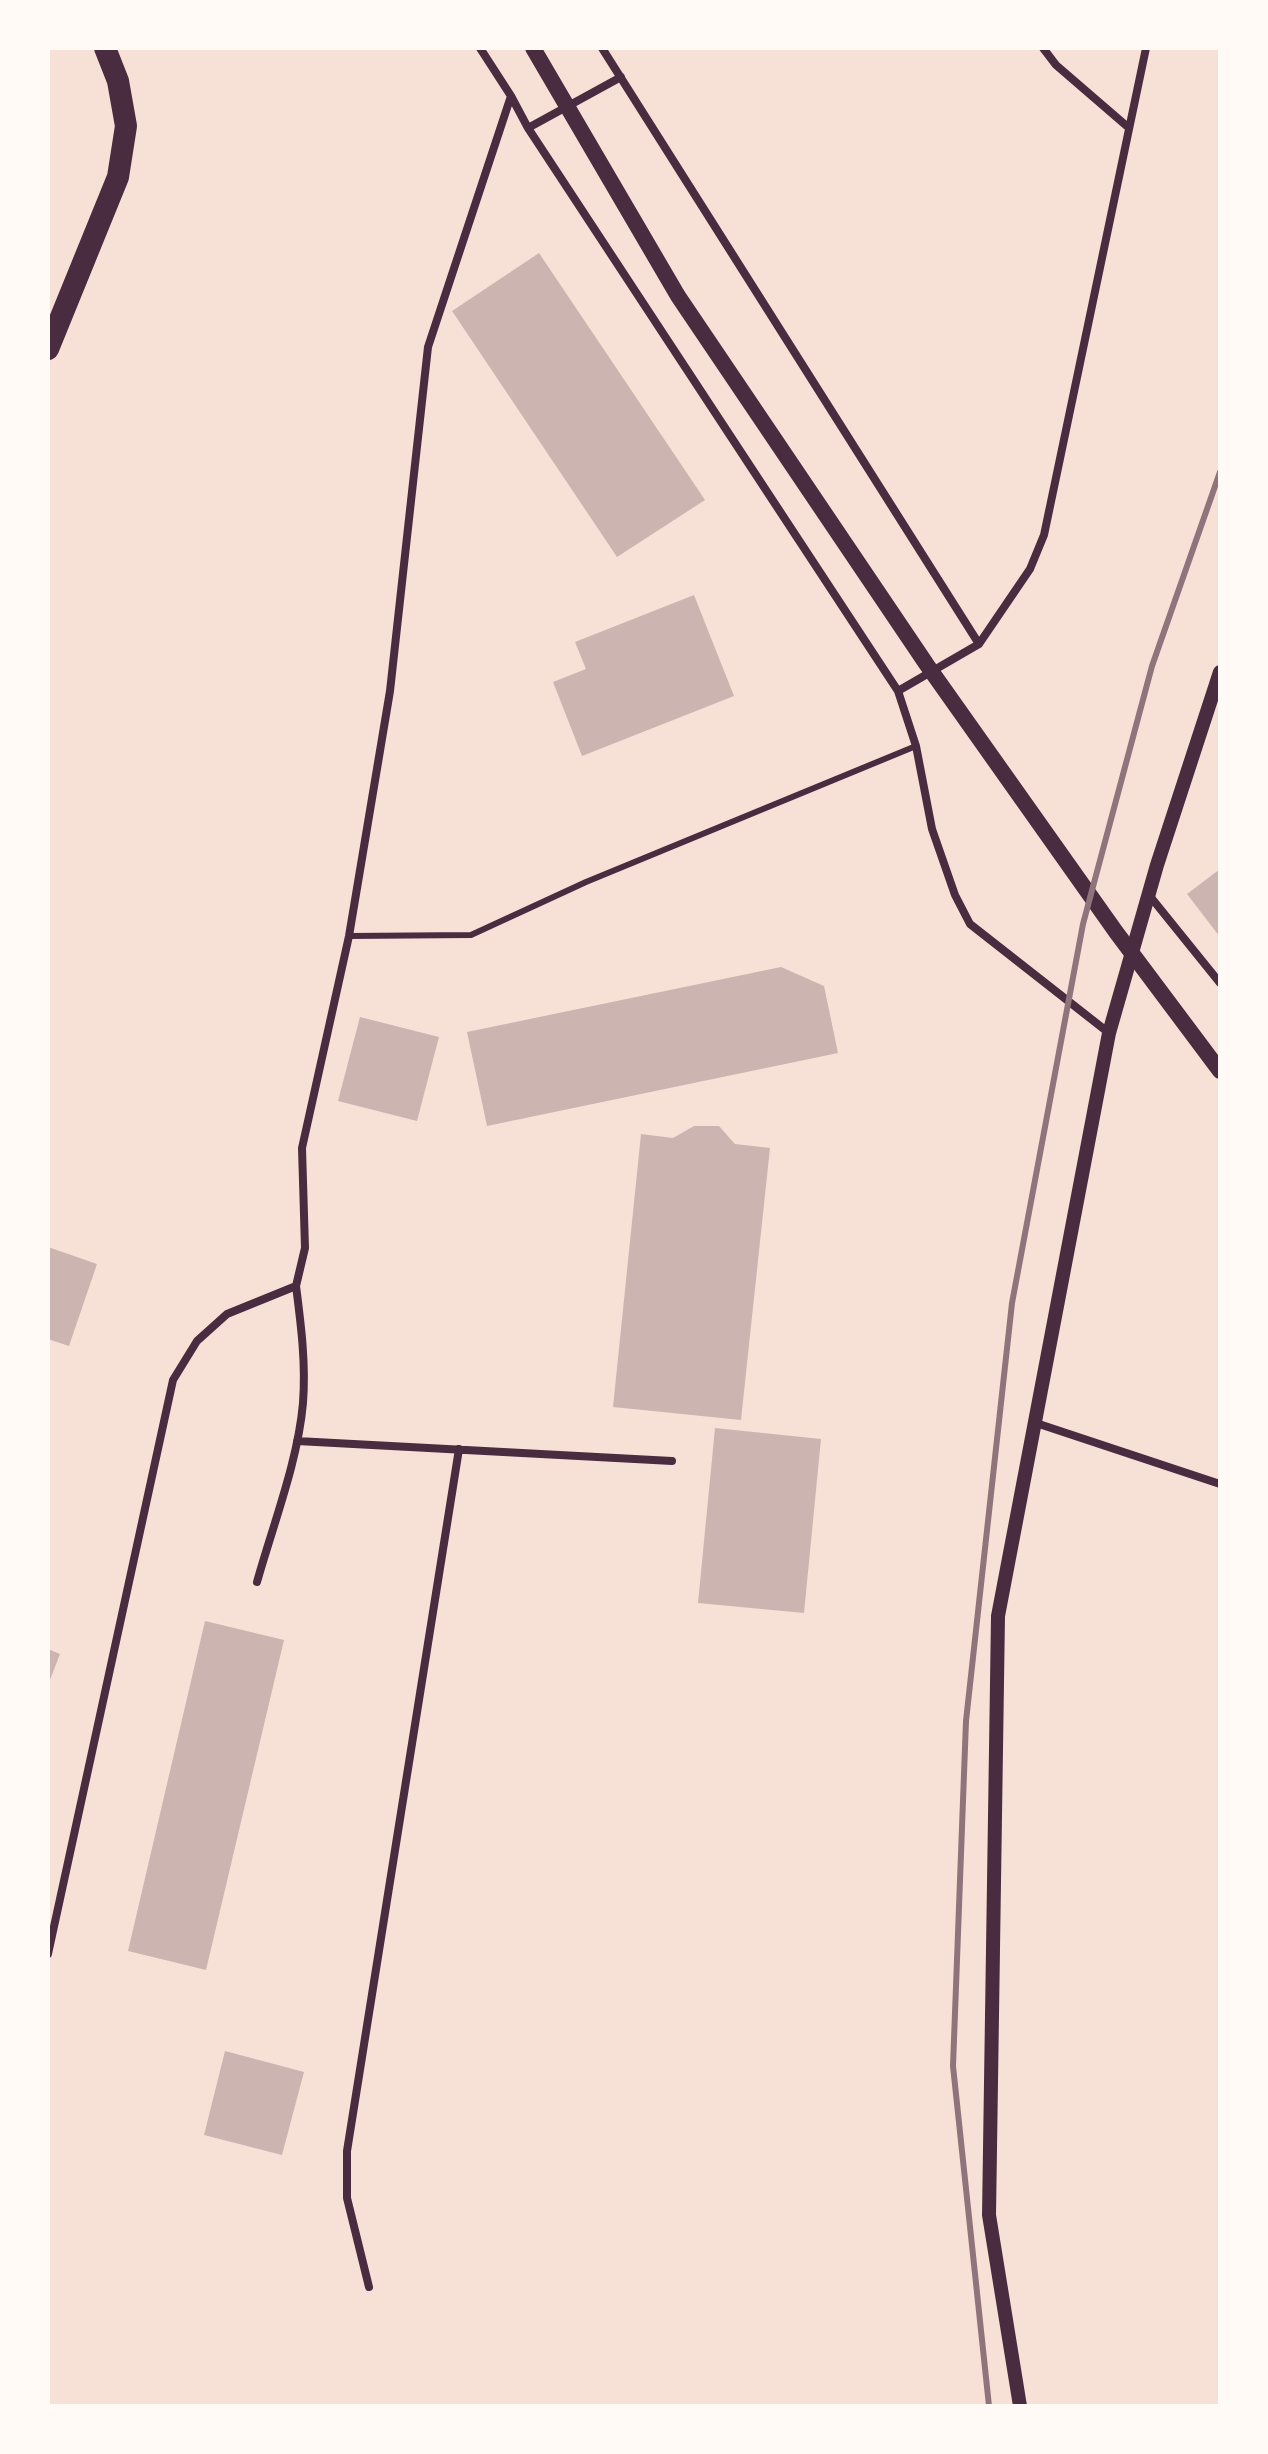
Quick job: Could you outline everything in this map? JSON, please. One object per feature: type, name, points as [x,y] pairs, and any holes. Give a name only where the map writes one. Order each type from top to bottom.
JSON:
[{"type":"highway","points":[[48,349],[118,177],[126,126],[118,81],[105,48]]},
{"type":"main road","points":[[533,48],[687,309],[927,665],[1116,932],[1220,1071]]},
{"type":"street","points":[[480,48],[528,128],[898,691],[916,746],[932,829],[955,895],[970,924],[1109,1033]]},
{"type":"street","points":[[602,48],[979,644]]},
{"type":"street","points":[[1043,48],[1056,65],[1129,128]]},
{"type":"street","points":[[898,691],[979,644],[1030,569],[1044,535],[1146,48]]},
{"type":"street","points":[[528,128],[621,77]]},
{"type":"street","points":[[257,1582],[297,1441],[303,1404],[304,1350],[296,1286],[305,1248],[302,1148],[349,936],[390,691],[428,347],[511,96]]},
{"type":"street","points":[[1020,2406],[989,2215],[998,1616],[1109,1033],[1149,894],[1220,672]]},
{"type":"street","points":[[1149,894],[1220,983]]},
{"type":"street","points":[[48,1954],[173,1380],[197,1341],[227,1314],[296,1286]]},
{"type":"street","points":[[1036,1423],[1220,1484]]},
{"type":"street","points":[[297,1441],[672,1461]]},
{"type":"street","points":[[369,2287],[347,2198],[347,2151],[459,1449]]},
{"type":"lane","points":[[349,936],[471,935],[586,882],[916,746]]},
{"type":"building","points":[[539,253],[705,500],[617,557],[452,311]]},
{"type":"building","points":[[694,595],[734,696],[582,756],[553,682],[586,669],[575,642]]},
{"type":"building","points":[[1220,869],[1220,937],[1187,894]]},
{"type":"building","points":[[781,967],[824,986],[838,1053],[487,1126],[467,1032]]},
{"type":"building","points":[[360,1017],[439,1037],[417,1121],[338,1101]]},
{"type":"building","points":[[694,1126],[719,1126],[735,1144],[770,1148],[741,1420],[613,1407],[641,1134],[673,1138]]},
{"type":"building","points":[[48,1247],[97,1264],[69,1346],[48,1339]]},
{"type":"building","points":[[715,1428],[821,1439],[804,1613],[698,1603]]},
{"type":"building","points":[[205,1621],[284,1640],[206,1970],[128,1951]]},
{"type":"building","points":[[48,1649],[60,1654],[48,1685]]},
{"type":"building","points":[[225,2051],[304,2072],[282,2155],[204,2135]]},
{"type":"railway","points":[[989,2406],[953,2066],[966,1721],[1012,1303],[1083,924],[1152,666],[1220,472]]}]
